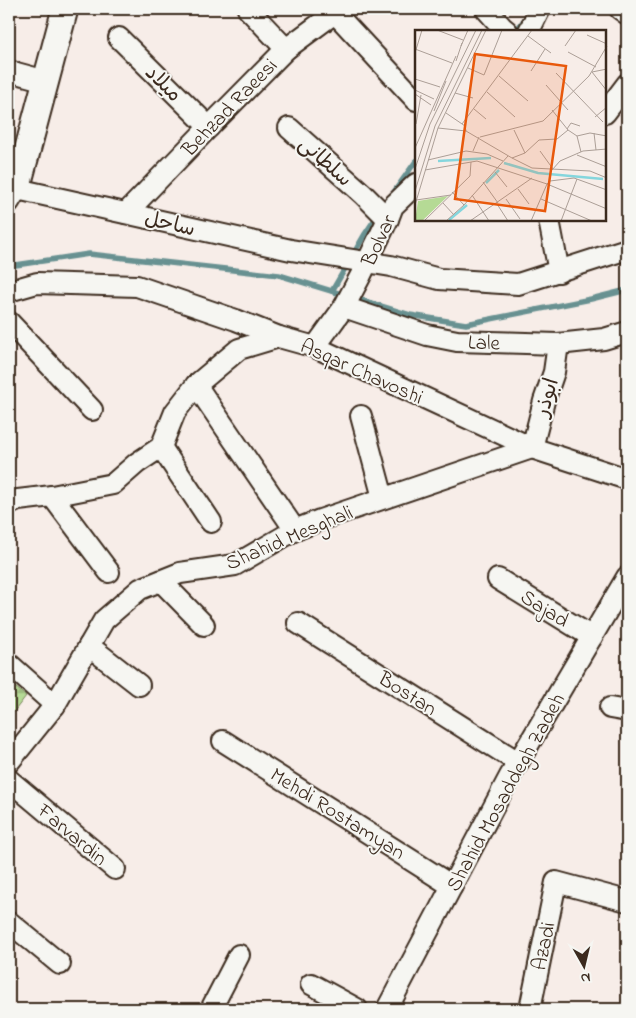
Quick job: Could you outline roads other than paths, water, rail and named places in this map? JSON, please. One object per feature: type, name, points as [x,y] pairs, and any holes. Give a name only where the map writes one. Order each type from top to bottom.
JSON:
[{"type":"street","points":[[11,193],[46,81],[65,9]]},
{"type":"street","points":[[248,9],[286,49]]},
{"type":"street","points":[[486,9],[505,29]]},
{"type":"street","points":[[530,30],[540,9]]},
{"type":"street","points":[[620,9],[627,14]]},
{"type":"street","points":[[337,11],[415,99]]},
{"type":"street","name":"Behzad Raeesi","points":[[126,214],[286,49],[337,11]]},
{"type":"street","name":"میلاد","points":[[119,38],[209,127]]},
{"type":"street","points":[[9,71],[46,81]]},
{"type":"street","points":[[606,112],[627,84]]},
{"type":"street","name":"سلطانی","points":[[288,128],[363,194],[388,219]]},
{"type":"street","name":"Bolvar","points":[[315,347],[344,307],[362,266],[388,219],[393,206],[415,185]]},
{"type":"street","name":"ساحل","points":[[11,193],[126,214],[291,250],[338,258],[362,266]]},
{"type":"street","points":[[549,221],[559,272]]},
{"type":"street","points":[[362,266],[391,266],[439,279],[518,284],[627,249]]},
{"type":"street","points":[[9,290],[37,283],[137,286],[279,337]]},
{"type":"street","name":"Lale","points":[[344,307],[427,335],[456,341],[558,344],[604,339],[627,332]]},
{"type":"street","points":[[9,322],[92,410]]},
{"type":"street","name":"Asqar Chavoshi","points":[[161,447],[176,412],[196,384],[239,349],[279,337],[315,347],[532,448],[627,479]]},
{"type":"street","name":"ابوذر","points":[[532,448],[554,372],[558,344]]},
{"type":"street","points":[[196,384],[295,530]]},
{"type":"street","points":[[361,416],[383,498]]},
{"type":"street","points":[[9,504],[18,500],[52,496],[113,484],[137,463],[161,447],[210,522]]},
{"type":"street","name":"Shahid Mesghali","points":[[9,762],[55,705],[104,620],[140,589],[180,573],[234,565],[295,530],[320,520],[532,448]]},
{"type":"street","points":[[52,496],[109,572]]},
{"type":"street","name":"Shahid Mosaddegh Zadeh","points":[[387,1009],[518,762],[627,577]]},
{"type":"street","name":"Sajad","points":[[498,579],[592,637]]},
{"type":"street","points":[[161,581],[204,625]]},
{"type":"street","name":"Bostan","points":[[298,623],[518,762]]},
{"type":"street","points":[[89,646],[138,686]]},
{"type":"street","points":[[9,664],[55,705]]},
{"type":"street","name":"Mehdi Rostamyan","points":[[223,741],[452,886]]},
{"type":"street","name":"Farvardin","points":[[9,780],[115,869]]},
{"type":"street","name":"Azadi","points":[[530,1009],[556,882],[627,901]]},
{"type":"street","points":[[9,922],[60,964]]},
{"type":"street","points":[[211,1009],[239,955]]},
{"type":"street","points":[[311,984],[357,1009]]},
{"type":"waterway","points":[[517,30],[526,17]]},
{"type":"waterway","points":[[391,196],[415,162]]},
{"type":"waterway","points":[[332,291],[379,213]]},
{"type":"waterway","points":[[9,266],[89,254],[279,275],[410,315],[466,324],[627,290]]}]
